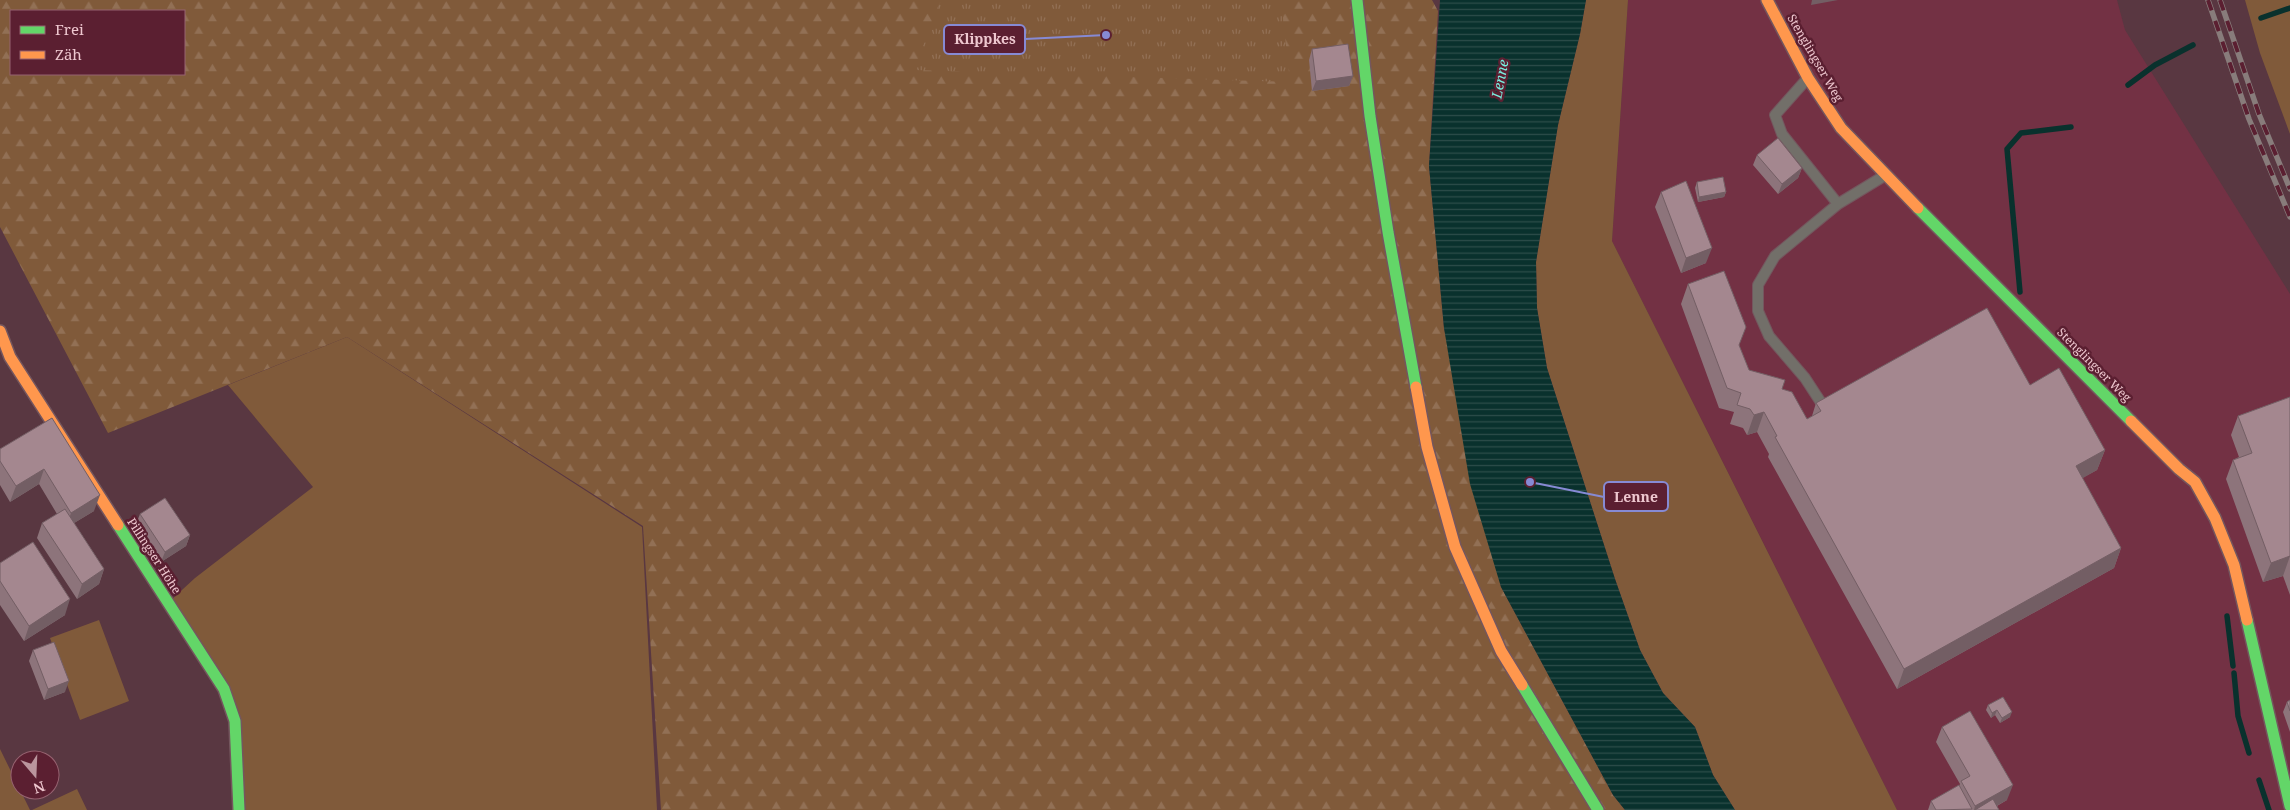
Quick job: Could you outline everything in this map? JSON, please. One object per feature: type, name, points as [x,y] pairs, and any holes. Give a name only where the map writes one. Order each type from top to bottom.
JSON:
[{"type":"street","points":[[1357,0],[1370,116],[1388,232],[1426,447],[1455,547],[1501,651],[1598,810]]},
{"type":"street","name":"Stenglingser Weg","points":[[1767,0],[1808,78],[1841,128],[1885,175],[2179,469],[2195,482],[2215,518],[2234,565],[2290,806]]},
{"type":"street","name":"Pillingser Höhe","points":[[0,331],[10,357],[224,689],[235,721],[239,810]]},
{"type":"lane","points":[[1808,78],[1775,115],[1782,134],[1838,204]]},
{"type":"lane","points":[[1820,401],[1805,378],[1769,336],[1758,311],[1758,285],[1775,256],[1838,204],[1885,175]]},
{"type":"shaded area","points":[[1628,0],[2117,0],[2125,30],[2290,294],[2290,810],[1897,810],[1612,241]]},
{"type":"green space","points":[[0,0],[1432,0],[1438,11],[1429,166],[1444,328],[1501,587],[1613,795],[1625,810],[661,810],[643,526],[347,337],[108,433],[0,227]]},
{"type":"green space","points":[[941,0],[1281,0],[1290,82],[914,70]]},
{"type":"green space","points":[[1586,0],[1628,0],[1612,241],[1897,810],[1735,810],[1713,775],[1695,727],[1663,693],[1640,650],[1615,579],[1547,368],[1537,308],[1536,262],[1558,125],[1580,34]]},
{"type":"green space","points":[[2245,0],[2290,0],[2290,134],[2260,53]]},
{"type":"green space","points":[[347,337],[642,527],[657,810],[243,810],[238,721],[170,601],[195,578],[313,487],[228,385]]},
{"type":"green space","points":[[99,620],[129,701],[80,720],[50,638]]},
{"type":"green space","points":[[0,749],[10,769],[10,800],[25,800],[30,810],[0,810]]},
{"type":"green space","points":[[77,789],[87,810],[32,810],[53,800],[60,800],[60,797]]},
{"type":"water","points":[[1440,0],[1586,0],[1580,34],[1558,125],[1536,262],[1537,308],[1547,368],[1615,579],[1640,650],[1663,693],[1695,727],[1713,775],[1735,810],[1625,810],[1613,795],[1501,587],[1470,484],[1444,328],[1429,166]]},
{"type":"building","points":[[1348,44],[1353,76],[1316,81],[1312,49]]},
{"type":"building","points":[[1778,138],[1802,168],[1782,184],[1757,155]]},
{"type":"building","points":[[1723,177],[1726,192],[1699,197],[1697,182]]},
{"type":"building","points":[[1686,181],[1712,248],[1686,258],[1661,192]]},
{"type":"building","points":[[1724,271],[1746,327],[1739,345],[1749,370],[1785,380],[1782,389],[1792,392],[1807,419],[1821,411],[1816,403],[1987,308],[2030,385],[2059,368],[2105,450],[2076,466],[2121,548],[1904,669],[1775,437],[1777,436],[1764,412],[1754,415],[1750,409],[1737,405],[1741,393],[1727,388],[1688,284]]},
{"type":"building","points":[[2290,397],[2290,556],[2271,563],[2233,460],[2252,453],[2238,416]]},
{"type":"building","points":[[52,418],[100,495],[71,513],[44,469],[16,486],[0,461],[0,449]]},
{"type":"building","points":[[165,498],[190,535],[165,552],[140,514]]},
{"type":"building","points":[[65,509],[104,569],[82,584],[42,523]]},
{"type":"building","points":[[33,542],[70,599],[29,626],[0,581],[0,563]]},
{"type":"building","points":[[54,642],[69,681],[48,689],[33,650]]},
{"type":"building","points":[[2003,697],[2012,712],[2002,718],[1997,710],[1992,713],[1988,705]]},
{"type":"building","points":[[2290,700],[2290,711],[2287,702]]},
{"type":"building","points":[[1970,711],[2013,785],[1975,806],[1961,781],[1970,776],[1942,727]]},
{"type":"building","points":[[1959,785],[1972,809],[1936,810],[1931,801]]},
{"type":"building","points":[[1993,799],[1999,810],[1975,810]]},
{"type":"waterway","points":[[2261,18],[2290,8]]},
{"type":"waterway","points":[[2128,85],[2155,65],[2193,45]]},
{"type":"waterway","points":[[2020,292],[2007,149],[2021,133],[2071,127]]},
{"type":"waterway","points":[[2227,616],[2233,666]]},
{"type":"waterway","points":[[2234,673],[2238,716],[2249,753]]},
{"type":"waterway","points":[[2259,780],[2269,810]]},
{"type":"railway","points":[[2208,0],[2249,119],[2290,217]]},
{"type":"railway","points":[[2220,0],[2259,114],[2290,189]]},
{"type":"traffic: fast","points":[[1357,0],[1370,116],[1388,232],[1416,387]]},
{"type":"traffic: fast","points":[[1918,208],[2131,421]]},
{"type":"traffic: fast","points":[[118,525],[224,689],[235,721],[239,810]]},
{"type":"traffic: fast","points":[[2247,620],[2290,806]]},
{"type":"traffic: fast","points":[[1522,685],[1598,810]]},
{"type":"traffic: slow","points":[[1767,0],[1808,78],[1841,128],[1918,208]]},
{"type":"traffic: slow","points":[[0,331],[10,357],[118,525]]},
{"type":"traffic: slow","points":[[1416,387],[1427,447],[1455,547],[1501,651],[1522,685]]},
{"type":"traffic: slow","points":[[2131,421],[2179,469],[2195,482],[2215,518],[2234,565],[2247,620]]},
{"type":"place","name":"Klippkes","points":[[1106,35]]},
{"type":"place","name":"Lenne","points":[[1530,482]]}]
